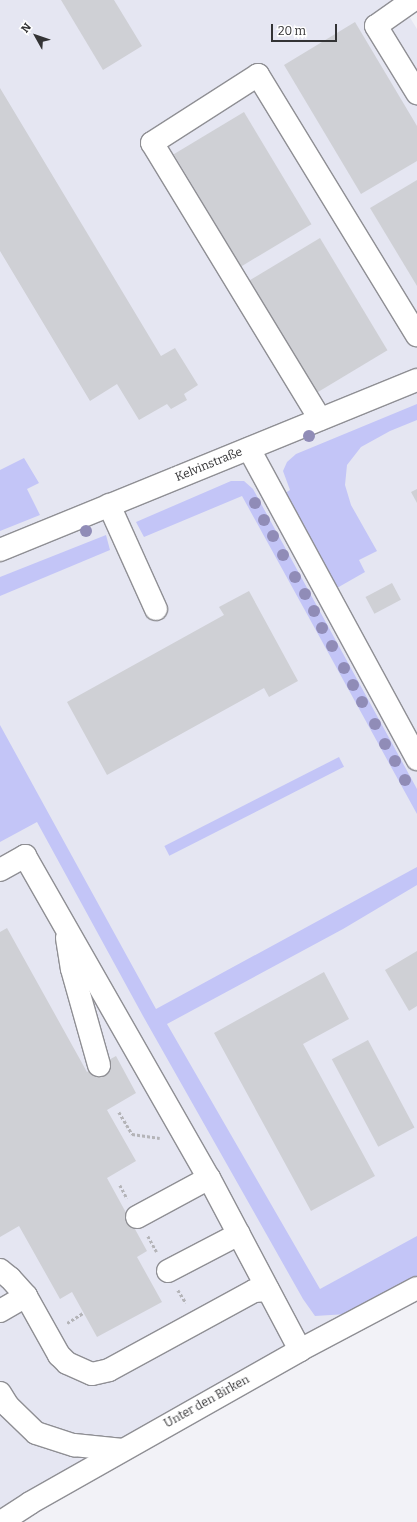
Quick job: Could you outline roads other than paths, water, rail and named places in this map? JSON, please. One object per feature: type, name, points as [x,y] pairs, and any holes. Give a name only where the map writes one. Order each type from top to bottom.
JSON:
[{"type":"street","points":[[413,0],[376,26],[417,93]]},
{"type":"street","points":[[320,419],[152,142],[258,75],[417,335]]},
{"type":"street","name":"Kelvinstraße","points":[[0,550],[417,380]]},
{"type":"street","points":[[248,449],[417,759]]},
{"type":"street","points":[[109,505],[156,609]]},
{"type":"street","points":[[0,870],[25,856],[209,1178],[300,1350]]},
{"type":"street","points":[[65,925],[72,969],[99,1065]]},
{"type":"street","points":[[138,1217],[209,1178]]},
{"type":"street","points":[[168,1272],[239,1234]]},
{"type":"street","points":[[0,1270],[10,1278],[26,1296],[59,1355],[67,1364],[92,1374],[109,1370],[254,1291],[268,1290]]},
{"type":"street","name":"Unter den Birken","points":[[1,1522],[30,1502],[300,1350],[417,1288]]},
{"type":"street","points":[[0,1311],[26,1296]]},
{"type":"street","points":[[0,1393],[8,1406],[36,1433],[74,1445],[123,1450]]}]
